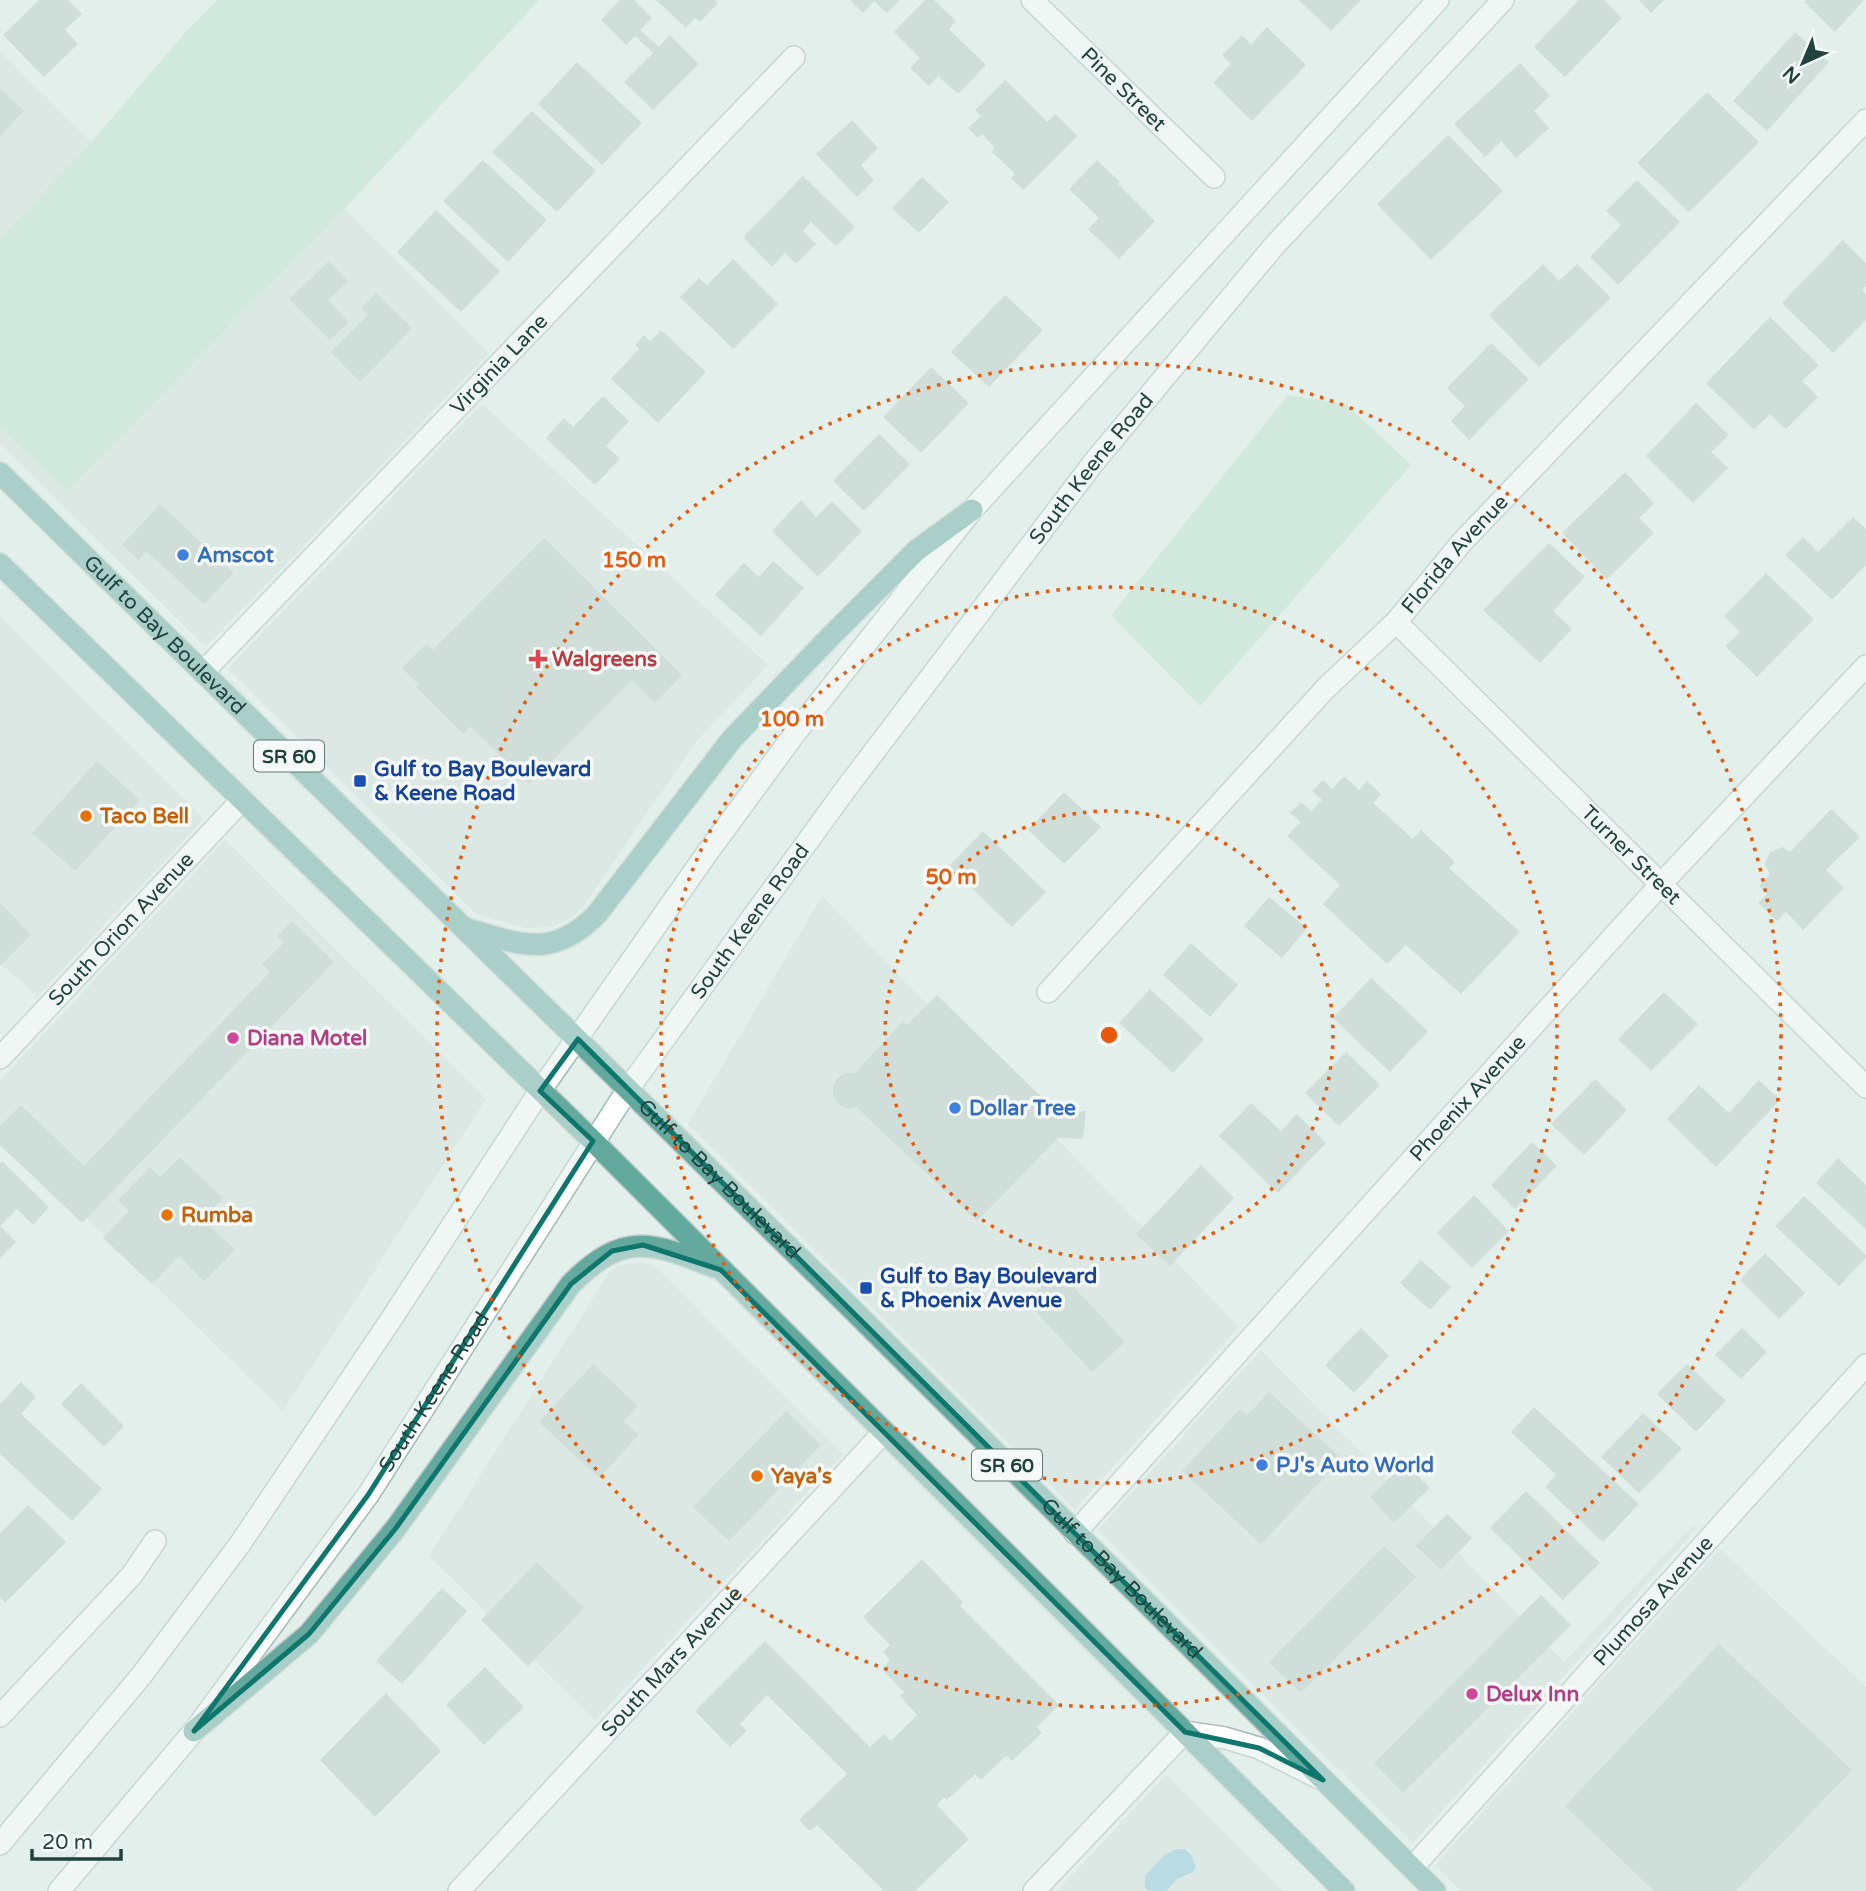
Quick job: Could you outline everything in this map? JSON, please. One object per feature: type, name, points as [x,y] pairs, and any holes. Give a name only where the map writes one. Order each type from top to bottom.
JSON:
[{"type":"main road","name":"Gulf to Bay Boulevard","points":[[0,473],[578,1039],[1435,1891]]},
{"type":"main road","points":[[466,929],[522,945],[552,944],[581,930],[597,914],[732,739],[917,550],[972,510]]},
{"type":"main road","name":"SR 60","points":[[0,564],[593,1141],[1344,1891]]},
{"type":"main road","points":[[194,1731],[309,1634],[396,1528],[572,1284],[593,1262],[612,1251],[643,1245],[674,1251],[721,1270]]},
{"type":"street","name":"Pine Street","points":[[1032,0],[1214,177]]},
{"type":"street","points":[[0,1844],[141,1676],[240,1545],[540,1091],[705,856],[788,744],[972,510],[1438,0]]},
{"type":"street","name":"South Keene Road","points":[[59,1891],[194,1731],[368,1495],[628,1089],[845,790],[1094,463],[1273,246],[1503,0]]},
{"type":"street","name":"Virginia Lane","points":[[203,672],[794,57]]},
{"type":"street","name":"Florida Avenue","points":[[1048,992],[1326,688],[1396,622],[1463,541],[1866,120]]},
{"type":"street","name":"Turner Street","points":[[1396,622],[1866,1087]]},
{"type":"street","name":"Phoenix Avenue","points":[[1075,1533],[1661,884],[1866,666]]},
{"type":"street","name":"South Orion Avenue","points":[[0,1058],[242,800]]},
{"type":"street","name":"Plumosa Avenue","points":[[1412,1868],[1866,1365]]},
{"type":"street","name":"South Mars Avenue","points":[[459,1891],[884,1432]]},
{"type":"street","points":[[0,1716],[132,1575],[155,1541]]},
{"type":"street","points":[[1034,1891],[1185,1732],[1225,1738],[1259,1748],[1324,1780]]},
{"type":"highlighted area","points":[[578,1039],[1323,1780],[1259,1748],[1185,1732],[721,1270],[643,1245],[612,1251],[571,1284],[396,1528],[309,1634],[194,1731],[368,1495],[593,1141],[540,1091]]},
{"type":"shaded area","points":[[217,0],[539,0],[344,209],[489,353],[206,647],[0,443],[0,52],[91,142]]},
{"type":"shaded area","points":[[482,404],[768,665],[694,744],[585,904],[572,917],[551,927],[526,928],[476,914],[228,669]]},
{"type":"shaded area","points":[[0,616],[204,819],[37,996],[0,963]]},
{"type":"shaded area","points":[[225,840],[486,1099],[283,1411],[0,1133],[0,1081]]},
{"type":"shaded area","points":[[822,896],[1239,1327],[1075,1509],[688,1124]]},
{"type":"shaded area","points":[[641,1262],[652,1264],[843,1454],[595,1720],[429,1556],[611,1270],[616,1266]]},
{"type":"shaded area","points":[[1261,1350],[1564,1662],[1693,1525],[1697,1528],[1413,1843],[1344,1775],[1346,1772],[1337,1768],[1098,1530]]},
{"type":"shaded area","points":[[1720,1549],[1866,1687],[1866,1891],[1461,1891],[1435,1865]]},
{"type":"shaded area","points":[[1166,1775],[1283,1891],[1057,1891]]},
{"type":"green space","points":[[217,0],[539,0],[344,209],[67,491],[0,427],[0,239],[91,143],[185,33]]},
{"type":"green space","points":[[1288,395],[1346,404],[1411,465],[1200,706],[1111,615]]},
{"type":"water","points":[[1177,1849],[1185,1849],[1191,1855],[1196,1867],[1193,1872],[1177,1879],[1166,1891],[1149,1891],[1145,1888],[1145,1876],[1164,1855]]},
{"type":"building","points":[[39,0],[68,0],[82,14],[65,30],[78,44],[44,77],[3,35]]},
{"type":"building","points":[[620,0],[634,0],[652,18],[640,30],[659,47],[670,35],[699,64],[653,110],[624,82],[653,53],[635,36],[626,45],[601,20]]},
{"type":"building","points":[[656,0],[715,0],[718,3],[700,22],[695,18],[686,28]]},
{"type":"building","points":[[850,0],[899,0],[887,13],[874,1],[863,13]]},
{"type":"building","points":[[925,0],[934,0],[956,21],[949,29],[986,65],[958,94],[938,76],[929,86],[910,68],[920,58],[894,32]]},
{"type":"building","points":[[1299,0],[1361,0],[1331,31]]},
{"type":"building","points":[[1579,0],[1604,0],[1622,18],[1565,77],[1534,47]]},
{"type":"building","points":[[1639,0],[1664,0],[1651,13]]},
{"type":"building","points":[[1864,0],[1835,32],[1804,2]]},
{"type":"building","points":[[1267,27],[1306,65],[1252,121],[1213,83],[1231,64],[1222,55],[1242,35],[1251,44]]},
{"type":"building","points":[[1795,32],[1829,62],[1767,131],[1733,101]]},
{"type":"building","points":[[577,62],[642,123],[602,165],[538,104]]},
{"type":"building","points":[[1520,63],[1550,96],[1534,111],[1549,128],[1516,158],[1501,141],[1485,157],[1454,124]]},
{"type":"building","points":[[1005,80],[1047,122],[1055,114],[1077,136],[1023,190],[1011,178],[1015,174],[992,152],[995,148],[982,134],[978,138],[968,128],[981,116],[975,110]]},
{"type":"building","points":[[0,88],[24,111],[0,136]]},
{"type":"building","points":[[1707,92],[1759,142],[1689,212],[1637,163]]},
{"type":"building","points":[[532,111],[596,171],[557,212],[492,152]]},
{"type":"building","points":[[852,120],[878,148],[861,165],[874,180],[857,197],[816,154]]},
{"type":"building","points":[[1448,135],[1503,191],[1431,260],[1377,204]]},
{"type":"building","points":[[483,160],[547,220],[508,262],[443,201]]},
{"type":"building","points":[[1097,160],[1155,221],[1119,259],[1088,229],[1099,218],[1069,189]]},
{"type":"building","points":[[803,176],[855,227],[836,246],[811,222],[803,231],[816,244],[796,264],[785,253],[772,267],[743,237]]},
{"type":"building","points":[[922,177],[949,202],[919,233],[892,208]]},
{"type":"building","points":[[1637,180],[1680,222],[1618,285],[1590,257],[1621,225],[1606,211]]},
{"type":"building","points":[[436,210],[500,271],[461,312],[397,252]]},
{"type":"building","points":[[1843,240],[1866,263],[1866,286],[1862,290],[1866,294],[1866,320],[1833,353],[1782,303]]},
{"type":"building","points":[[733,259],[778,304],[733,349],[680,297],[699,278],[707,285]]},
{"type":"building","points":[[329,261],[348,281],[328,300],[349,322],[330,340],[289,299]]},
{"type":"building","points":[[1543,264],[1559,281],[1577,264],[1611,298],[1539,367],[1489,315]]},
{"type":"building","points":[[376,293],[412,328],[360,382],[331,352],[368,315],[361,308]]},
{"type":"building","points":[[1005,295],[1043,330],[989,387],[951,352]]},
{"type":"building","points":[[1770,317],[1819,365],[1802,381],[1818,397],[1786,429],[1770,414],[1754,430],[1706,383]]},
{"type":"building","points":[[661,330],[706,372],[658,423],[611,379],[639,349],[635,345],[644,335],[650,341]]},
{"type":"building","points":[[1491,343],[1529,379],[1469,440],[1451,421],[1465,406],[1447,388]]},
{"type":"building","points":[[931,367],[969,403],[921,453],[883,417]]},
{"type":"building","points":[[603,396],[629,421],[606,446],[620,459],[595,485],[546,438],[564,418],[573,427]]},
{"type":"building","points":[[1696,403],[1729,435],[1711,452],[1728,468],[1693,503],[1646,456]]},
{"type":"building","points":[[879,434],[910,464],[864,511],[833,481]]},
{"type":"building","points":[[1625,472],[1654,503],[1639,518],[1654,533],[1607,579],[1562,533]]},
{"type":"building","points":[[801,500],[816,517],[832,501],[862,531],[818,577],[772,531]]},
{"type":"building","name":"Amscot","points":[[160,504],[234,573],[204,604],[146,551],[139,560],[122,545]]},
{"type":"building","points":[[1853,517],[1866,529],[1866,565],[1832,600],[1785,555],[1803,537],[1818,552]]},
{"type":"building","name":"Walgreens","points":[[544,538],[682,675],[655,703],[632,680],[529,784],[470,726],[463,734],[416,687],[419,685],[402,668],[426,644],[433,650]]},
{"type":"building","points":[[1549,543],[1585,577],[1553,611],[1572,629],[1540,663],[1483,610]]},
{"type":"building","points":[[773,561],[804,588],[761,636],[715,595],[744,563],[759,577]]},
{"type":"building","points":[[1766,573],[1814,619],[1757,677],[1725,646],[1740,632],[1724,616]]},
{"type":"building","name":"Taco Bell","points":[[97,761],[140,800],[75,871],[32,833]]},
{"type":"building","points":[[1344,776],[1359,790],[1367,781],[1381,794],[1373,803],[1413,839],[1421,830],[1455,862],[1449,868],[1520,932],[1461,994],[1406,945],[1387,964],[1323,904],[1340,885],[1287,836],[1301,822],[1290,813],[1301,802],[1311,811],[1322,800],[1312,791],[1323,780],[1332,789]]},
{"type":"building","points":[[1064,792],[1101,827],[1064,864],[1028,830]]},
{"type":"building","points":[[1831,809],[1860,837],[1826,870],[1844,888],[1803,930],[1786,912],[1777,921],[1758,903],[1767,894],[1759,886],[1770,874],[1765,864],[1770,852],[1783,847],[1790,852]]},
{"type":"building","points":[[983,831],[1046,892],[1012,927],[949,866]]},
{"type":"building","points":[[1269,897],[1307,928],[1282,958],[1244,926]]},
{"type":"building","points":[[0,903],[31,935],[0,966]]},
{"type":"building","name":"Diana Motel","points":[[292,921],[334,962],[82,1223],[0,1145],[0,1126],[21,1105],[84,1166],[270,972],[262,964],[284,943],[277,936]]},
{"type":"building","points":[[1191,943],[1238,985],[1210,1017],[1163,975]]},
{"type":"building","points":[[1371,978],[1428,1031],[1390,1072],[1333,1018]]},
{"type":"building","points":[[1150,989],[1204,1039],[1173,1073],[1119,1023]]},
{"type":"building","points":[[1664,992],[1698,1024],[1651,1071],[1618,1039]]},
{"type":"building","name":"Dollar Tree","points":[[937,995],[1058,1113],[1086,1111],[1083,1139],[1058,1138],[977,1221],[856,1107],[849,1109],[840,1106],[833,1096],[833,1086],[837,1078],[845,1073],[855,1073],[903,1021],[907,1025]]},
{"type":"building","points":[[1346,1052],[1380,1085],[1339,1126],[1305,1093]]},
{"type":"building","points":[[1595,1079],[1627,1110],[1584,1155],[1551,1124]]},
{"type":"building","points":[[1759,1080],[1780,1100],[1716,1167],[1667,1119],[1699,1085],[1729,1113]]},
{"type":"building","points":[[1251,1103],[1281,1131],[1297,1114],[1326,1143],[1278,1193],[1219,1136]]},
{"type":"building","points":[[1532,1142],[1557,1166],[1515,1209],[1491,1185]]},
{"type":"building","points":[[180,1157],[223,1198],[203,1219],[235,1250],[204,1281],[179,1256],[152,1284],[103,1238],[129,1211],[118,1200],[150,1167],[160,1177]]},
{"type":"building","points":[[1838,1158],[1866,1185],[1866,1229],[1816,1183]]},
{"type":"building","points":[[2,1161],[49,1207],[33,1225],[17,1209],[0,1226]]},
{"type":"building","points":[[1201,1165],[1234,1198],[1170,1266],[1136,1234]]},
{"type":"building","points":[[1474,1195],[1509,1231],[1472,1268],[1437,1233]]},
{"type":"building","points":[[1804,1196],[1866,1255],[1839,1286],[1775,1226]]},
{"type":"building","points":[[0,1226],[16,1242],[0,1258]]},
{"type":"building","points":[[1765,1253],[1805,1293],[1779,1319],[1740,1280]]},
{"type":"building","points":[[1421,1260],[1451,1287],[1430,1310],[1400,1283]]},
{"type":"building","points":[[1059,1271],[1125,1342],[1092,1372],[1026,1301]]},
{"type":"building","points":[[1361,1328],[1389,1356],[1354,1393],[1325,1365]]},
{"type":"building","points":[[1742,1328],[1767,1352],[1741,1379],[1715,1355]]},
{"type":"building","points":[[593,1364],[638,1406],[624,1421],[639,1435],[599,1478],[539,1422]]},
{"type":"building","points":[[1687,1364],[1726,1401],[1696,1432],[1657,1394]]},
{"type":"building","points":[[21,1382],[36,1397],[21,1414],[102,1489],[72,1521],[0,1454],[0,1404]]},
{"type":"building","points":[[81,1383],[124,1426],[104,1447],[61,1404]]},
{"type":"building","name":"PJ's Auto World","points":[[1269,1392],[1342,1459],[1261,1544],[1182,1471],[1240,1409],[1247,1415]]},
{"type":"building","points":[[1534,1407],[1639,1504],[1603,1542],[1545,1487],[1556,1475],[1511,1432]]},
{"type":"building","name":"Yaya's","points":[[786,1411],[821,1445],[729,1541],[693,1507]]},
{"type":"building","points":[[1643,1413],[1682,1449],[1639,1493],[1601,1457]]},
{"type":"building","points":[[1405,1463],[1430,1488],[1394,1523],[1370,1497]]},
{"type":"building","points":[[1526,1491],[1600,1563],[1563,1600],[1490,1528]]},
{"type":"building","points":[[28,1505],[66,1542],[5,1603],[0,1598],[0,1533]]},
{"type":"building","points":[[1447,1514],[1472,1538],[1441,1570],[1416,1546]]},
{"type":"building","points":[[1384,1546],[1416,1577],[1301,1693],[1269,1662]]},
{"type":"building","points":[[922,1559],[963,1602],[960,1606],[1059,1705],[1037,1727],[1042,1733],[1012,1761],[1006,1756],[981,1780],[975,1774],[947,1800],[944,1797],[937,1805],[969,1839],[915,1891],[884,1891],[817,1825],[810,1831],[799,1820],[847,1774],[767,1695],[740,1724],[747,1731],[730,1747],[695,1711],[765,1641],[870,1747],[884,1734],[891,1741],[917,1715],[900,1696],[904,1692],[882,1669],[890,1660],[883,1652],[890,1645],[863,1617]]},
{"type":"building","points":[[537,1562],[584,1608],[528,1666],[481,1620]]},
{"type":"building","points":[[442,1588],[467,1611],[402,1684],[376,1661]]},
{"type":"building","name":"Delux Inn","points":[[1541,1595],[1571,1625],[1403,1793],[1374,1763]]},
{"type":"building","points":[[1719,1644],[1852,1770],[1736,1891],[1654,1891],[1565,1806]]},
{"type":"building","points":[[485,1667],[524,1707],[484,1745],[446,1705]]},
{"type":"building","points":[[386,1693],[441,1751],[375,1817],[320,1760]]},
{"type":"place","name":"Amscot","points":[[183,555]]},
{"type":"place","name":"Walgreens","points":[[538,659]]},
{"type":"place","name":"Gulf to Bay Boulevard & Keene Road","points":[[360,781]]},
{"type":"place","name":"Taco Bell","points":[[86,816]]},
{"type":"place","name":"Diana Motel","points":[[233,1038]]},
{"type":"place","name":"Dollar Tree","points":[[955,1108]]},
{"type":"place","name":"Rumba","points":[[167,1215]]},
{"type":"place","name":"Gulf to Bay Boulevard & Phoenix Avenue","points":[[866,1288]]},
{"type":"place","name":"PJ's Auto World","points":[[1262,1465]]},
{"type":"place","name":"Yaya's","points":[[757,1476]]},
{"type":"place","name":"Delux Inn","points":[[1472,1694]]}]
